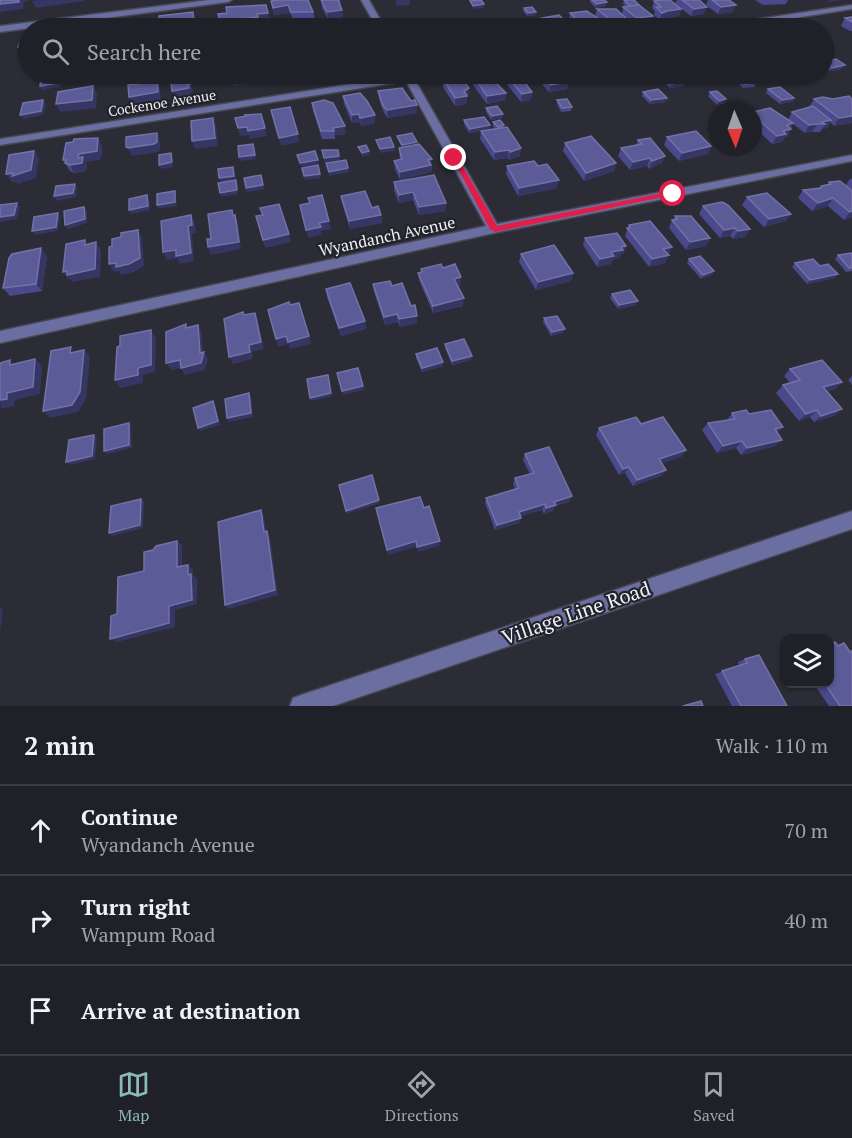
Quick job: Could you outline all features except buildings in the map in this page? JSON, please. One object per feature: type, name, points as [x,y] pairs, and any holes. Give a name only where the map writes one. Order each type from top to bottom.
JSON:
[{"type":"street","points":[[81,18],[228,0]]},
{"type":"street","points":[[365,0],[375,18]]},
{"type":"street","points":[[786,18],[852,8]]},
{"type":"street","points":[[0,28],[18,26]]},
{"type":"street","name":"Cockenoe Avenue","points":[[0,142],[359,84]]},
{"type":"street","points":[[413,84],[495,229]]},
{"type":"street","name":"Wyandanch Avenue","points":[[0,337],[495,229],[852,158]]},
{"type":"street","name":"Village Line Road","points":[[301,706],[852,520]]},
{"type":"route","points":[[454,158],[495,229],[673,194]]}]
